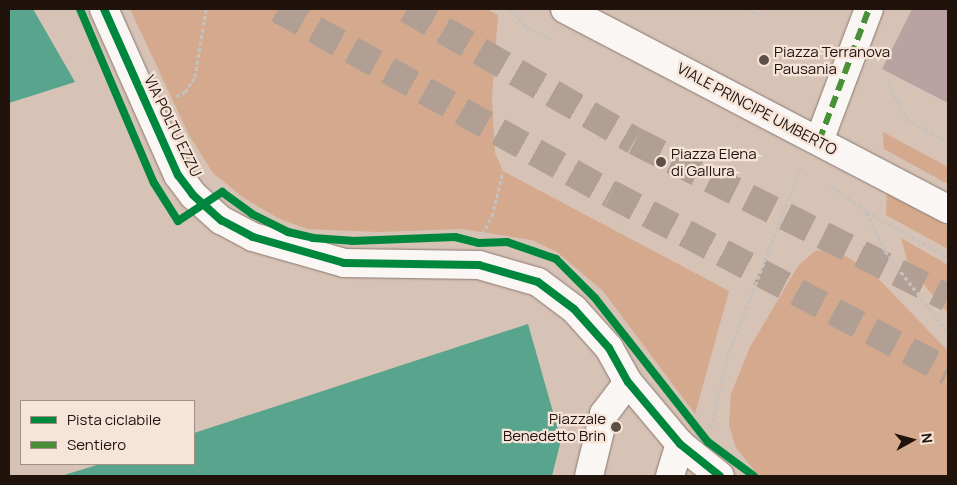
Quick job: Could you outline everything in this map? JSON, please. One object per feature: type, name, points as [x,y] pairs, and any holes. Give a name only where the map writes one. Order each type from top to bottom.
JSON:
[{"type":"street","name":"VIA POLTU EZZU","points":[[104,9],[178,175],[193,195],[221,220],[253,237],[344,264],[479,265],[538,282],[574,309],[610,348],[628,382],[680,444],[710,469]]},
{"type":"street","name":"VIALE PRINCIPE UMBERTO","points":[[565,9],[811,151],[948,209]]},
{"type":"street","points":[[811,151],[868,9]]},
{"type":"street","points":[[589,476],[604,414],[628,382]]},
{"type":"street","points":[[670,476],[680,444]]},
{"type":"path","points":[[148,108],[185,92],[195,77],[206,9]]},
{"type":"path","points":[[510,9],[526,27],[553,41]]},
{"type":"path","points":[[746,9],[764,16]]},
{"type":"path","points":[[888,83],[907,119],[948,142]]},
{"type":"path","points":[[710,469],[727,358],[800,170],[811,151]]},
{"type":"path","points":[[791,165],[807,174]]},
{"type":"path","points":[[479,243],[492,216],[503,171]]},
{"type":"path","points":[[823,181],[866,211],[948,256]]},
{"type":"path","points":[[866,211],[885,251],[948,333]]},
{"type":"path","points":[[479,243],[488,242]]},
{"type":"shaded area","points":[[130,9],[487,9],[498,15],[492,97],[495,153],[503,171],[729,291],[695,414],[603,291],[557,252],[532,240],[462,229],[378,232],[307,229],[278,218],[244,198],[213,173],[189,135]]},
{"type":"shaded area","points":[[883,132],[948,167],[948,184],[884,149]]},
{"type":"shaded area","points":[[887,193],[948,226],[948,249],[886,215]]},
{"type":"shaded area","points":[[901,238],[948,265],[948,313],[909,267]]},
{"type":"shaded area","points":[[833,249],[871,271],[948,351],[948,476],[759,476],[736,448],[729,425],[731,394],[750,347],[798,266],[815,251]]},
{"type":"water","points":[[9,9],[33,9],[75,82],[9,103]]},
{"type":"water","points":[[528,324],[561,440],[552,476],[61,476],[97,465],[195,465],[195,433]]},
{"type":"building","points":[[912,9],[948,9],[948,103],[882,69]]},
{"type":"tunnel","points":[[278,9],[611,194],[948,372]]},
{"type":"tunnel","points":[[407,9],[635,141],[948,298]]},
{"type":"marked path","points":[[819,141],[869,9]]},
{"type":"cycle path","points":[[80,9],[154,183],[178,221],[222,192],[252,214],[288,232],[313,238],[352,241],[455,237],[479,243],[507,242],[556,259],[595,298],[708,442],[754,476]]},
{"type":"cycle path","points":[[104,9],[178,175],[193,195],[221,220],[253,237],[344,263],[479,265],[538,282],[574,309],[609,348],[628,382],[680,444],[720,476]]},
{"type":"place","name":"Piazza Terranova Pausania","points":[[764,60]]},
{"type":"place","name":"Piazza Elena di Gallura","points":[[661,162]]},
{"type":"place","name":"Piazzale Benedetto Brin","points":[[616,427]]}]
